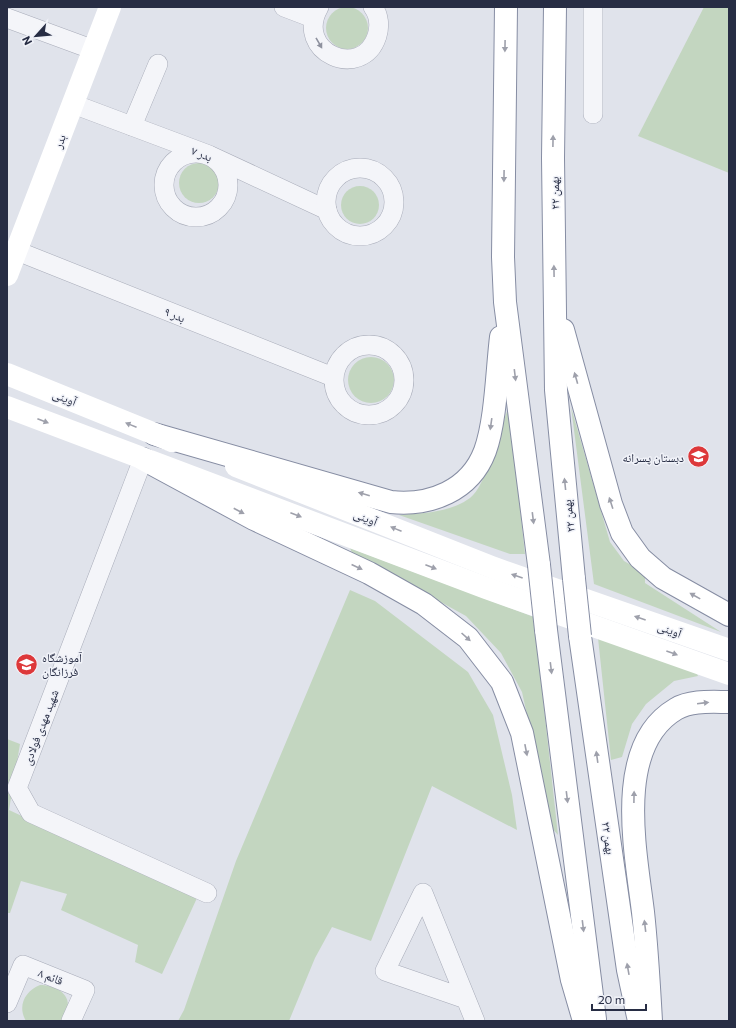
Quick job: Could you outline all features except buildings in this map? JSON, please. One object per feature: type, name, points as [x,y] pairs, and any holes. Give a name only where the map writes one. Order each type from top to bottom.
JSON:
[{"type":"main road","name":"بدر","points":[[7,274],[110,7]]},
{"type":"main road","points":[[506,7],[503,257],[505,302],[595,1021]]},
{"type":"main road","name":"۲۲ بهمن","points":[[555,7],[553,158],[556,390],[580,636],[628,970],[639,1021]]},
{"type":"main road","points":[[555,301],[609,496],[622,533],[640,558],[663,578],[729,615]]},
{"type":"main road","points":[[154,434],[391,502],[407,504],[431,501],[454,490],[472,474],[485,452],[491,428],[505,302]]},
{"type":"main road","name":"آوینی","points":[[7,374],[154,434],[494,568],[729,650]]},
{"type":"main road","name":"آوینی","points":[[7,407],[143,459],[231,490],[486,588],[729,674]]},
{"type":"main road","points":[[143,459],[254,519],[369,573],[424,604],[468,638],[502,682],[522,733],[572,980],[584,1021]]},
{"type":"main road","points":[[651,1021],[648,954],[633,830],[634,781],[642,750],[659,722],[677,708],[704,701],[729,702]]},
{"type":"street","points":[[10,7],[17,7]]},
{"type":"street","points":[[284,7],[316,13],[313,30],[316,41],[322,50],[331,56],[340,59],[351,59],[361,56],[370,50],[376,41],[379,31],[379,21],[372,7]]},
{"type":"street","points":[[593,7],[593,114]]},
{"type":"street","points":[[7,18],[94,50]]},
{"type":"street","points":[[132,126],[158,64]]},
{"type":"street","name":"بدر ۷","points":[[73,104],[209,155],[327,210]]},
{"type":"street","name":"بدر ۹","points":[[17,251],[333,377]]},
{"type":"street","name":"شهید مهدی فولادی","points":[[143,459],[17,788],[31,813],[207,893]]},
{"type":"street","points":[[466,999],[385,971],[423,893],[475,1021]]},
{"type":"street","name":"قائم ۸","points":[[7,1003],[24,965],[85,990],[71,1021]]},
{"type":"green space","points":[[347,7],[362,13],[368,28],[362,43],[347,49],[332,43],[326,28],[332,13]]},
{"type":"green space","points":[[704,7],[729,7],[729,173],[638,136]]},
{"type":"green space","points":[[203,163],[210,166],[216,172],[219,183],[218,191],[210,200],[203,203],[195,203],[188,200],[180,191],[179,179],[182,172],[191,164]]},
{"type":"green space","points":[[360,186],[370,189],[376,195],[379,205],[376,215],[370,221],[360,224],[350,221],[344,215],[341,205],[344,195],[350,189]]},
{"type":"green space","points":[[371,357],[384,361],[390,367],[394,380],[390,393],[384,399],[371,403],[358,399],[352,393],[348,380],[352,367],[358,361]]},
{"type":"green space","points":[[509,406],[525,554],[510,554],[399,515],[426,513],[445,509],[453,507],[470,498],[482,482]]},
{"type":"green space","points":[[571,407],[610,542],[624,561],[645,573],[645,583],[721,632],[594,584]]},
{"type":"green space","points":[[350,548],[534,617],[558,835],[552,828],[522,692],[501,653],[466,616],[352,553]]},
{"type":"green space","points":[[350,590],[375,601],[468,672],[493,715],[512,795],[517,830],[432,786],[371,941],[332,927],[315,958],[289,1021],[178,1021],[184,1010],[236,861]]},
{"type":"green space","points":[[598,638],[696,671],[698,676],[674,681],[646,704],[632,724],[622,757],[611,760]]},
{"type":"green space","points":[[7,739],[20,744],[9,810],[197,898],[162,974],[135,962],[138,945],[61,910],[67,894],[21,881],[10,913],[7,913]]},
{"type":"green space","points":[[40,985],[54,988],[65,996],[68,1009],[64,1021],[26,1021],[22,1010],[24,1000],[30,991]]},
{"type":"place","name":"دبستان پسرانه","points":[[699,457]]},
{"type":"place","name":"آموزشگاه فرزانگان","points":[[27,664]]}]
